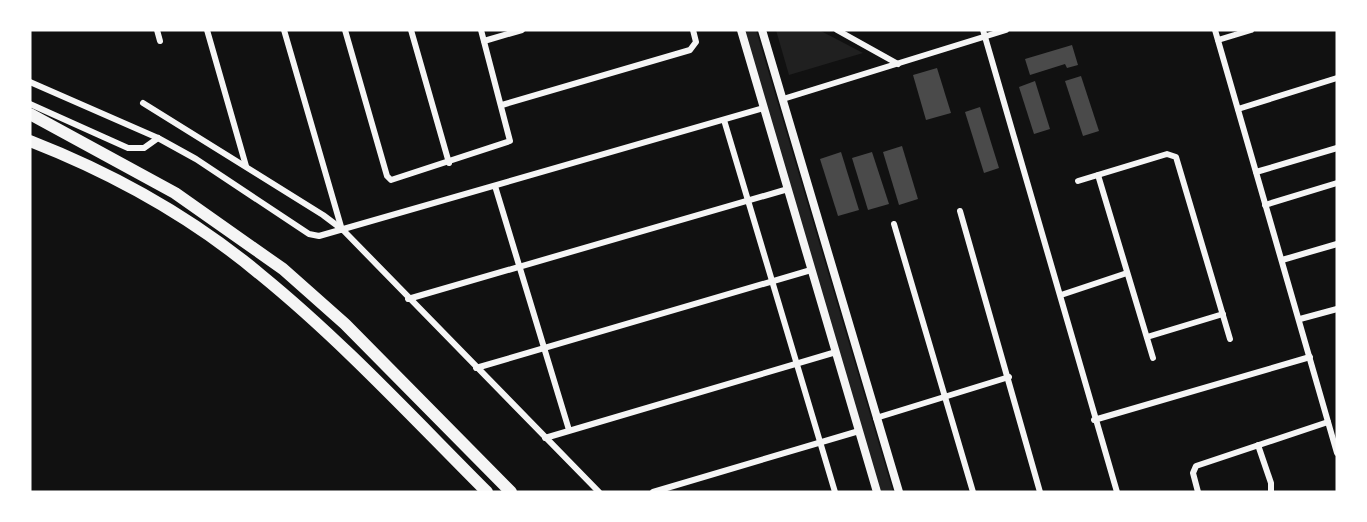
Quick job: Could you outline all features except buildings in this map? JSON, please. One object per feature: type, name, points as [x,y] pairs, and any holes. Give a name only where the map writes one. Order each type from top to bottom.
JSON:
[{"type":"highway","points":[[30,114],[55,130],[139,171],[211,216],[284,269],[345,324],[511,492]]},
{"type":"highway","points":[[30,123],[55,130]]},
{"type":"highway","points":[[30,141],[65,154],[145,196],[260,273],[332,337],[487,492]]},
{"type":"street","points":[[157,30],[160,41]]},
{"type":"street","points":[[207,30],[246,167]]},
{"type":"street","points":[[284,30],[343,230]]},
{"type":"street","points":[[345,30],[389,179],[449,163],[510,141],[480,30]]},
{"type":"street","points":[[411,30],[449,163]]},
{"type":"street","points":[[484,41],[522,30]]},
{"type":"street","points":[[502,105],[690,50],[696,42],[693,30]]},
{"type":"street","points":[[741,30],[877,492]]},
{"type":"street","points":[[762,30],[899,492]]},
{"type":"street","points":[[837,30],[898,64]]},
{"type":"street","points":[[783,99],[898,64],[984,33],[1006,30]]},
{"type":"street","points":[[1215,30],[1337,453]]},
{"type":"street","points":[[1218,40],[1251,30]]},
{"type":"street","points":[[984,33],[1061,295],[1094,420],[1117,492]]},
{"type":"street","points":[[1238,109],[1337,78]]},
{"type":"street","points":[[30,82],[158,138],[196,159],[309,234],[319,236],[764,108]]},
{"type":"street","points":[[143,103],[343,230],[599,492]]},
{"type":"street","points":[[30,104],[128,148],[144,148],[158,138]]},
{"type":"street","points":[[724,120],[835,492]]},
{"type":"street","points":[[1256,171],[1337,148]]},
{"type":"street","points":[[1078,182],[1174,155],[1230,339]]},
{"type":"street","points":[[1098,176],[1153,358]]},
{"type":"street","points":[[1265,205],[1337,183]]},
{"type":"street","points":[[495,186],[522,267],[569,430]]},
{"type":"street","points":[[408,299],[788,189]]},
{"type":"street","points":[[960,211],[1009,376],[1040,492]]},
{"type":"street","points":[[894,224],[973,492]]},
{"type":"street","points":[[1282,260],[1337,244]]},
{"type":"street","points":[[476,368],[812,270]]},
{"type":"street","points":[[1061,295],[1127,273]]},
{"type":"street","points":[[1300,319],[1337,309]]},
{"type":"street","points":[[1147,337],[1223,314]]},
{"type":"street","points":[[545,438],[836,352]]},
{"type":"street","points":[[1094,420],[1310,357]]},
{"type":"street","points":[[876,418],[1009,376]]},
{"type":"street","points":[[1198,492],[1193,473],[1196,466],[1328,422]]},
{"type":"street","points":[[652,492],[859,431]]},
{"type":"street","points":[[1258,445],[1271,492]]},
{"type":"shaded area","points":[[743,30],[756,30],[893,492],[880,492]]},
{"type":"shaded area","points":[[776,30],[819,30],[863,53],[789,75]]}]
